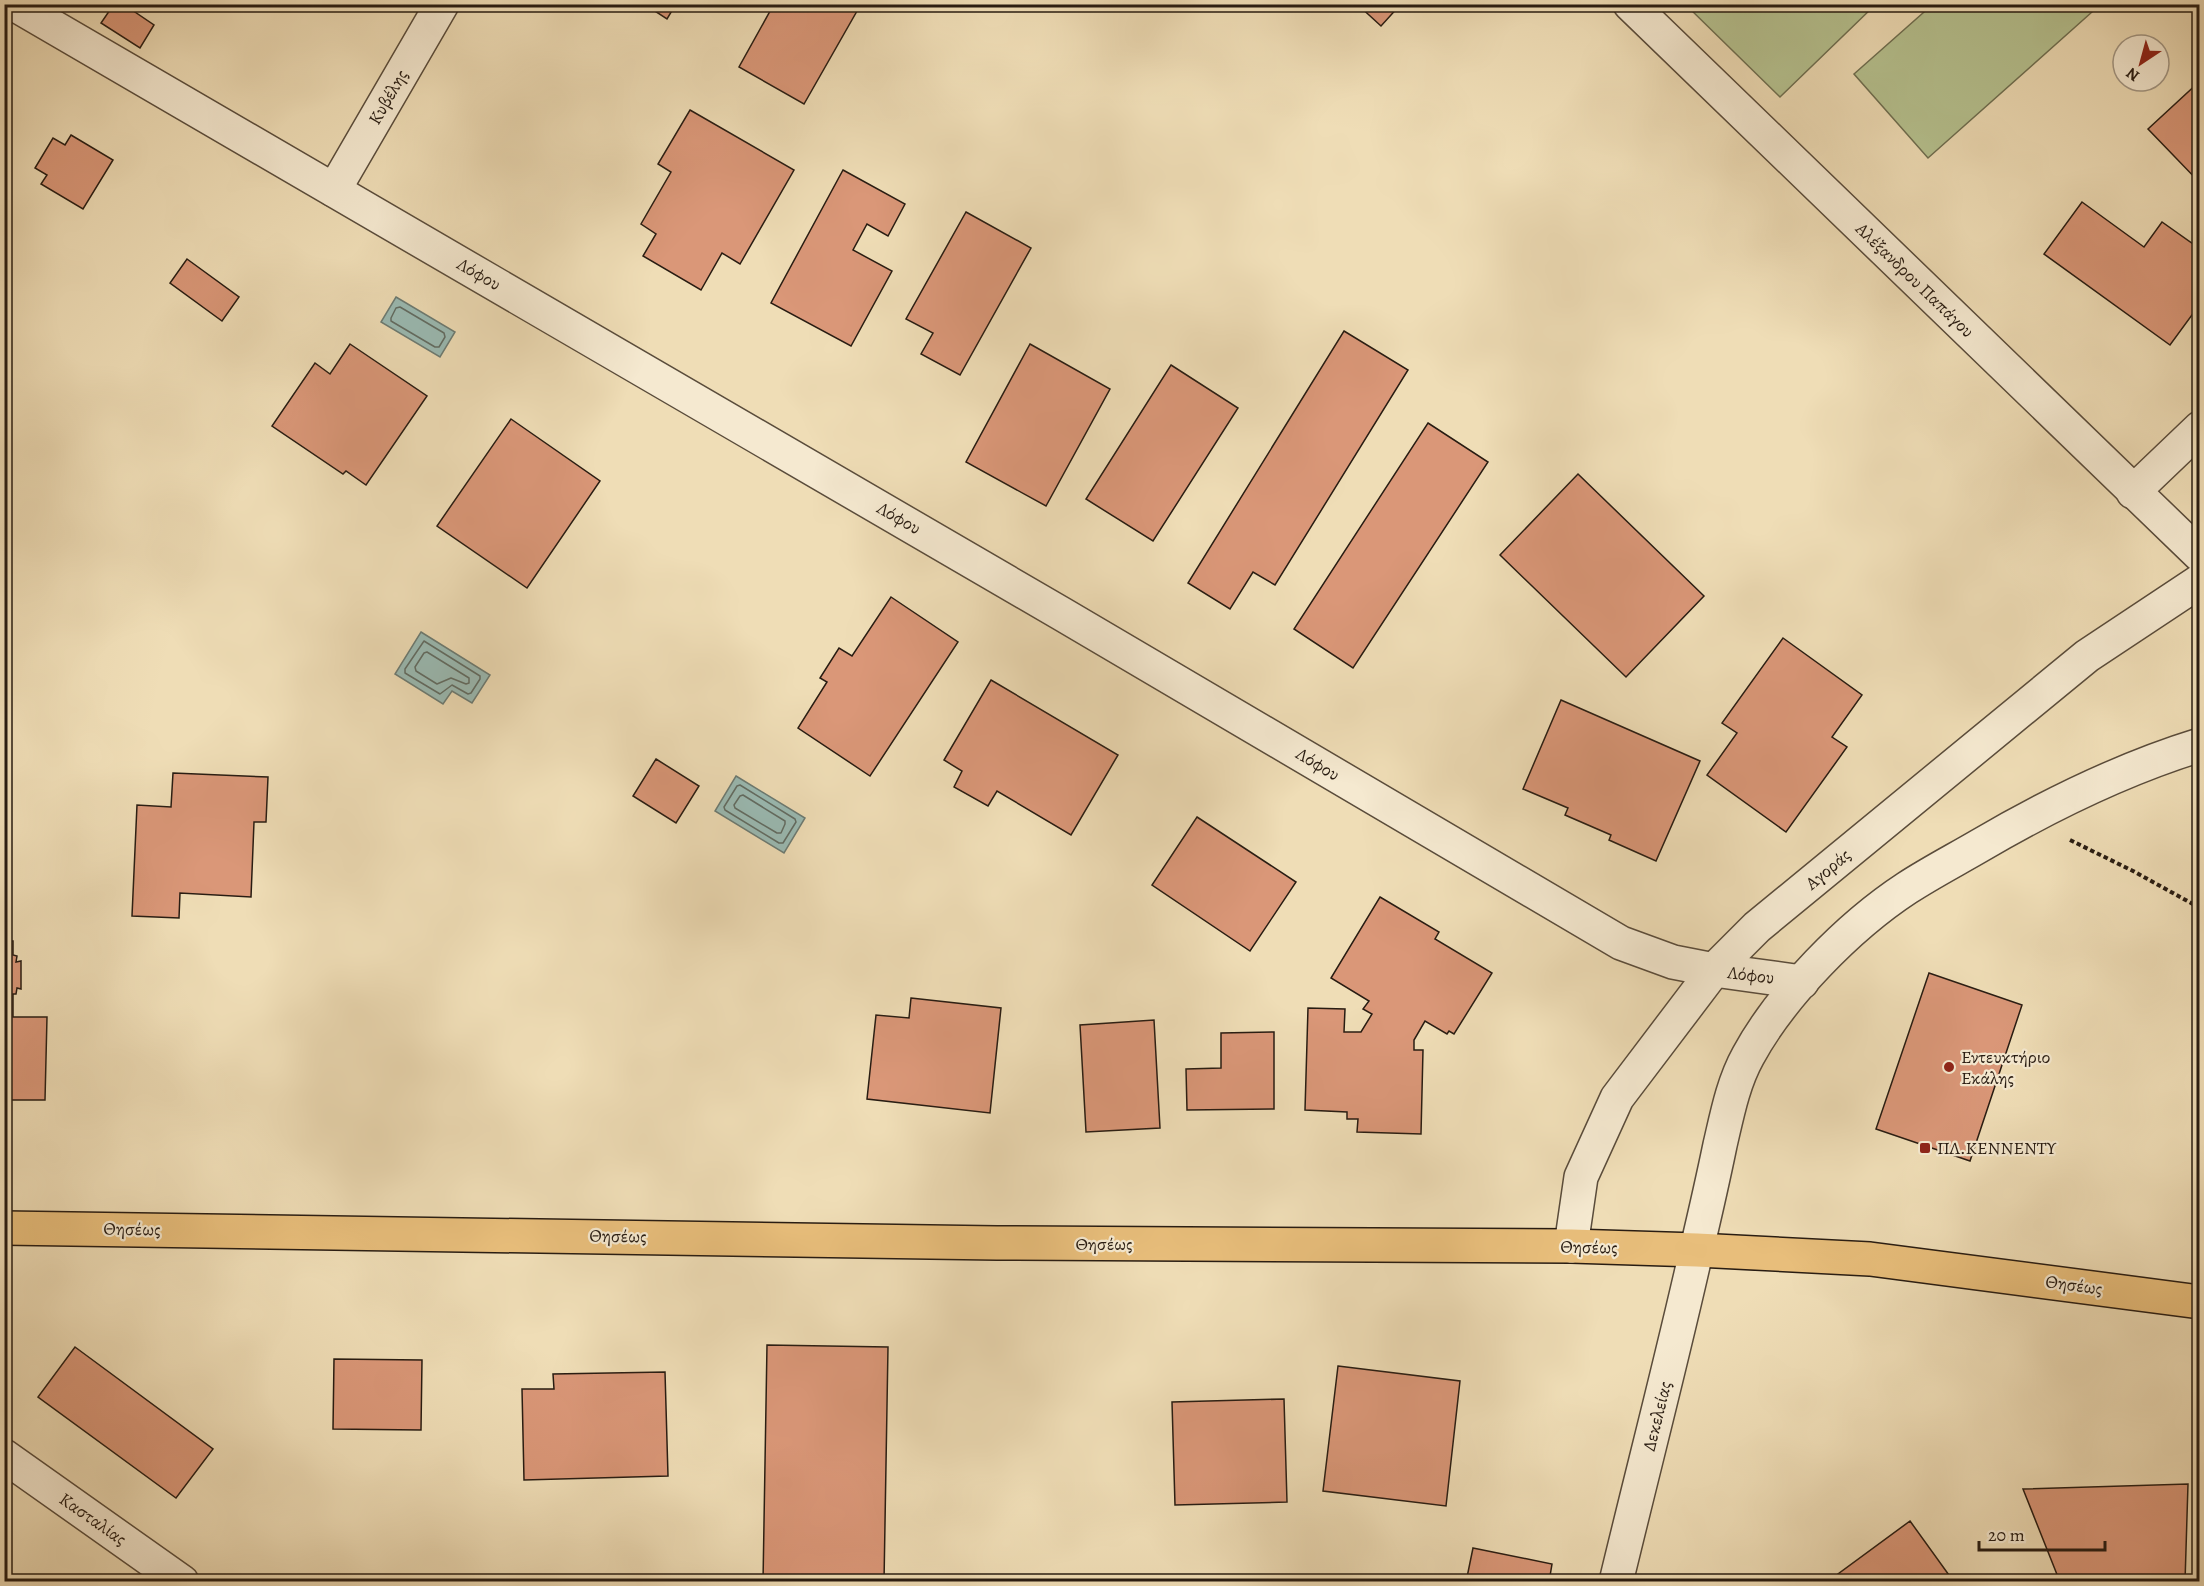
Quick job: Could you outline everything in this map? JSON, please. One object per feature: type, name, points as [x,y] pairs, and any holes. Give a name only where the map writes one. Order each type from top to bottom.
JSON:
[{"type":"main road","name":"Θησέως","points":[[4,1228],[1009,1243],[1571,1246],[1697,1250],[1870,1259],[2199,1302]]},
{"type":"street","name":"Λόφου","points":[[14,4],[1062,614],[1621,943],[1673,962],[1802,982]]},
{"type":"street","name":"Κυβέλης","points":[[334,190],[442,4]]},
{"type":"street","name":"Αλέξανδρου Παπάγου","points":[[1630,4],[2199,555]]},
{"type":"street","points":[[2133,492],[2199,428]]},
{"type":"street","name":"Αγοράς","points":[[1571,1246],[1581,1177],[1617,1098],[1713,970],[1757,927],[2087,656],[2199,581]]},
{"type":"street","points":[[1697,1250],[1728,1113],[1747,1057],[1762,1032],[1802,982],[1842,941],[1906,889],[2026,819],[2140,766],[2199,745]]},
{"type":"street","name":"Δεκελείας","points":[[1616,1581],[1697,1250]]},
{"type":"street","name":"Κασταλίας","points":[[4,1456],[182,1581]]},
{"type":"path","points":[[2026,819],[2133,871],[2199,908]]},
{"type":"green space","points":[[1686,5],[1875,5],[1780,97]]},
{"type":"green space","points":[[1932,5],[2086,5],[2092,12],[1928,158],[1854,74]]},
{"type":"water","points":[[396,297],[455,332],[440,357],[381,322]]},
{"type":"water","points":[[421,632],[490,675],[472,703],[452,691],[443,704],[395,674]]},
{"type":"water","points":[[736,776],[805,818],[784,853],[715,811]]},
{"type":"building","points":[[114,4],[123,4],[154,25],[140,48],[101,23]]},
{"type":"building","points":[[644,4],[676,4],[667,19]]},
{"type":"building","points":[[774,4],[861,4],[804,104],[739,67]]},
{"type":"building","points":[[1357,4],[1401,4],[1381,26]]},
{"type":"building","points":[[2200,81],[2200,183],[2148,129]]},
{"type":"building","points":[[690,110],[794,170],[740,264],[722,253],[701,290],[643,256],[656,234],[641,224],[671,172],[658,164]]},
{"type":"building","points":[[71,135],[113,160],[83,209],[41,184],[47,175],[35,168],[53,138],[65,145]]},
{"type":"building","points":[[843,170],[905,204],[888,236],[867,224],[853,250],[892,271],[851,346],[771,303]]},
{"type":"building","points":[[2082,202],[2144,247],[2162,222],[2200,249],[2200,304],[2170,345],[2044,254]]},
{"type":"building","points":[[966,212],[1031,248],[960,375],[921,354],[933,333],[906,319]]},
{"type":"building","points":[[187,259],[239,297],[222,321],[170,283]]},
{"type":"building","points":[[1344,331],[1408,370],[1275,585],[1253,572],[1230,609],[1188,583]]},
{"type":"building","points":[[350,344],[427,396],[366,485],[346,471],[343,474],[272,426],[315,363],[330,374]]},
{"type":"building","points":[[1030,344],[1110,389],[1046,506],[966,462]]},
{"type":"building","points":[[1171,365],[1238,408],[1153,541],[1086,499]]},
{"type":"building","points":[[511,419],[600,481],[527,588],[437,526]]},
{"type":"building","points":[[1428,423],[1488,462],[1353,668],[1294,629]]},
{"type":"building","points":[[1578,474],[1704,596],[1626,677],[1500,555]]},
{"type":"building","points":[[891,597],[958,642],[870,776],[798,728],[827,682],[820,678],[839,648],[852,656]]},
{"type":"building","points":[[1783,638],[1862,695],[1832,737],[1847,747],[1786,832],[1707,775],[1737,733],[1722,723]]},
{"type":"building","points":[[991,680],[1118,755],[1071,835],[997,791],[988,806],[954,787],[962,771],[944,760]]},
{"type":"building","points":[[1561,700],[1700,761],[1656,861],[1609,840],[1611,835],[1565,815],[1568,808],[1523,789]]},
{"type":"building","points":[[656,759],[699,786],[676,823],[633,796]]},
{"type":"building","points":[[173,773],[268,777],[266,822],[254,822],[251,897],[180,893],[179,918],[132,916],[137,805],[171,807]]},
{"type":"building","points":[[1197,817],[1296,882],[1250,951],[1152,885]]},
{"type":"building","points":[[1380,897],[1439,932],[1435,939],[1492,973],[1454,1034],[1449,1031],[1447,1034],[1425,1021],[1414,1040],[1414,1050],[1423,1050],[1421,1134],[1357,1132],[1358,1119],[1347,1119],[1347,1112],[1305,1110],[1308,1008],[1345,1009],[1344,1032],[1361,1032],[1372,1014],[1363,1009],[1369,1001],[1331,978]]},
{"type":"building","points":[[4,941],[13,941],[13,955],[17,956],[16,962],[21,961],[21,989],[17,988],[16,994],[13,994],[13,1017],[47,1017],[45,1100],[4,1100]]},
{"type":"building","name":"Εντευκτήριο Εκάλης","points":[[1929,973],[2022,1005],[1970,1161],[1876,1129]]},
{"type":"building","points":[[911,998],[1001,1008],[990,1113],[867,1099],[876,1015],[909,1018]]},
{"type":"building","points":[[1154,1020],[1160,1128],[1086,1132],[1080,1025]]},
{"type":"building","points":[[1274,1032],[1274,1109],[1187,1110],[1186,1069],[1221,1068],[1221,1033]]},
{"type":"building","points":[[767,1345],[888,1347],[884,1582],[763,1582]]},
{"type":"building","points":[[75,1347],[213,1449],[176,1498],[38,1397]]},
{"type":"building","points":[[334,1359],[422,1360],[421,1430],[333,1429]]},
{"type":"building","points":[[1338,1366],[1460,1381],[1446,1506],[1323,1491]]},
{"type":"building","points":[[665,1372],[668,1476],[524,1480],[522,1389],[554,1389],[553,1374]]},
{"type":"building","points":[[1284,1399],[1287,1502],[1175,1505],[1172,1402]]},
{"type":"building","points":[[2188,1484],[2185,1582],[2060,1582],[2023,1489]]},
{"type":"building","points":[[1910,1521],[1954,1582],[1843,1582],[1838,1574]]},
{"type":"building","points":[[1473,1548],[1552,1564],[1549,1582],[1466,1582]]},
{"type":"place","name":"Εντευκτήριο Εκάλης","points":[[1949,1067]]},
{"type":"place","name":"ΠΛ.ΚΕΝΝΕΝΤΥ","points":[[1925,1148]]}]
